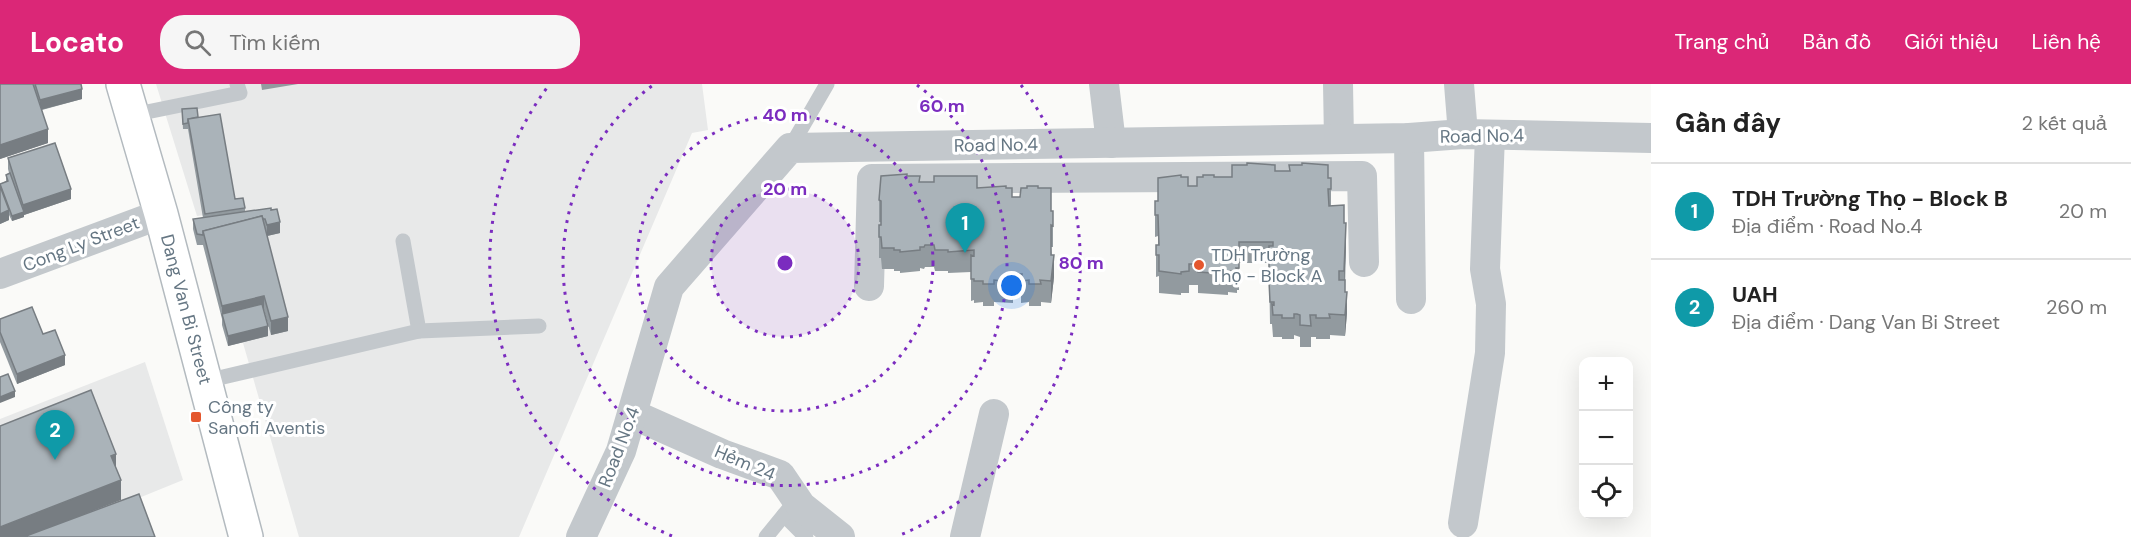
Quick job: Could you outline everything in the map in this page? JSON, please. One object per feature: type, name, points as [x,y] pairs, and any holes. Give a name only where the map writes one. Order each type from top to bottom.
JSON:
[{"type":"main road","name":"Dang Van Bi Street","points":[[123,84],[161,214],[246,537]]},
{"type":"street","points":[[1104,84],[1112,143]]},
{"type":"street","points":[[1338,84],[1339,139]]},
{"type":"street","points":[[1460,84],[1477,134],[1485,269],[1491,304],[1490,353],[1463,523]]},
{"type":"street","name":"Road No.4","points":[[581,537],[621,451],[669,287],[790,148],[1409,138],[1477,134],[1651,138]]},
{"type":"street","points":[[1409,138],[1411,299]]},
{"type":"street","points":[[951,146],[956,178]]},
{"type":"street","points":[[869,286],[872,179],[1362,176],[1364,262]]},
{"type":"street","name":"Cong Ly Street","points":[[0,274],[161,214]]},
{"type":"street","name":"Hẻm 24","points":[[632,414],[722,454],[780,475],[790,507],[801,506],[840,537]]},
{"type":"street","points":[[966,537],[994,414]]},
{"type":"lane","points":[[132,115],[240,93],[237,84]]},
{"type":"lane","points":[[790,148],[827,84]]},
{"type":"lane","points":[[403,241],[418,331]]},
{"type":"lane","points":[[206,381],[418,331],[539,326]]},
{"type":"lane","points":[[766,537],[790,507],[806,537]]},
{"type":"shaded area","points":[[156,84],[702,84],[708,130],[692,133],[519,537],[299,537],[206,215],[197,216]]},
{"type":"shaded area","points":[[145,362],[183,480],[43,537],[0,537],[0,419]]},
{"type":"building","points":[[0,84],[33,84],[48,129],[0,145]]},
{"type":"building","points":[[35,84],[81,84],[82,89],[40,100]]},
{"type":"building","points":[[197,108],[198,117],[188,119],[188,123],[183,124],[182,109]]},
{"type":"building","points":[[220,114],[235,199],[243,198],[245,208],[205,214],[188,119]]},
{"type":"building","points":[[55,143],[71,189],[23,205],[8,158]]},
{"type":"building","name":"TDH Trường Thọ - Block A","points":[[1247,163],[1275,165],[1275,171],[1290,171],[1289,165],[1302,165],[1302,163],[1328,165],[1328,178],[1331,178],[1331,189],[1328,189],[1329,206],[1344,205],[1344,223],[1346,223],[1344,271],[1339,271],[1339,280],[1345,280],[1345,292],[1347,292],[1345,315],[1329,314],[1330,318],[1316,318],[1316,315],[1310,315],[1311,326],[1300,325],[1300,315],[1297,314],[1294,314],[1294,318],[1273,315],[1272,304],[1274,305],[1274,302],[1270,302],[1269,281],[1280,280],[1280,271],[1269,271],[1269,246],[1273,246],[1273,242],[1239,242],[1239,268],[1236,268],[1237,271],[1228,271],[1228,274],[1198,272],[1198,264],[1189,264],[1189,271],[1181,272],[1181,274],[1159,271],[1159,255],[1156,255],[1156,245],[1159,245],[1158,215],[1155,215],[1155,201],[1158,201],[1158,178],[1181,175],[1181,177],[1188,177],[1188,186],[1197,186],[1197,177],[1214,175],[1214,177],[1232,177],[1232,165],[1247,165]]},
{"type":"building","points":[[10,173],[24,212],[12,216],[0,184],[8,181],[6,175]]},
{"type":"building","points":[[907,174],[907,176],[920,176],[919,182],[934,182],[934,176],[977,176],[977,188],[1006,186],[1006,188],[1012,188],[1012,197],[1020,197],[1021,188],[1027,188],[1027,186],[1051,188],[1053,226],[1051,225],[1051,255],[1054,255],[1051,281],[1040,280],[1041,284],[1029,284],[1029,280],[1021,281],[1022,274],[1013,274],[1013,282],[994,280],[994,284],[983,284],[983,281],[971,279],[971,255],[974,256],[974,250],[948,252],[948,250],[935,250],[934,245],[925,245],[920,247],[920,250],[900,252],[894,248],[882,248],[881,237],[879,237],[881,176]]},
{"type":"building","points":[[0,186],[9,210],[0,214]]},
{"type":"building","points":[[271,208],[271,210],[277,209],[280,222],[267,225],[262,216],[203,231],[203,235],[197,234],[193,219]]},
{"type":"building","points":[[262,216],[288,317],[271,321],[264,296],[222,306],[203,231]]},
{"type":"building","points":[[262,304],[268,326],[228,336],[222,314]]},
{"type":"building","points":[[32,307],[43,334],[55,330],[65,355],[17,374],[0,332],[0,319]]},
{"type":"building","points":[[8,374],[15,391],[0,397],[0,377]]},
{"type":"building","points":[[91,390],[116,454],[111,456],[121,480],[0,527],[0,426]]},
{"type":"building","points":[[139,494],[155,537],[26,537],[26,536]]},
{"type":"place","name":"TDH Trường Thọ - Block B","points":[[965,253]]},
{"type":"place","name":"TDH Trường Thọ - Block A","points":[[1199,265]]},
{"type":"place","name":"Công ty Sanofi Aventis","points":[[196,417]]},
{"type":"place","name":"UAH","points":[[55,460]]}]
